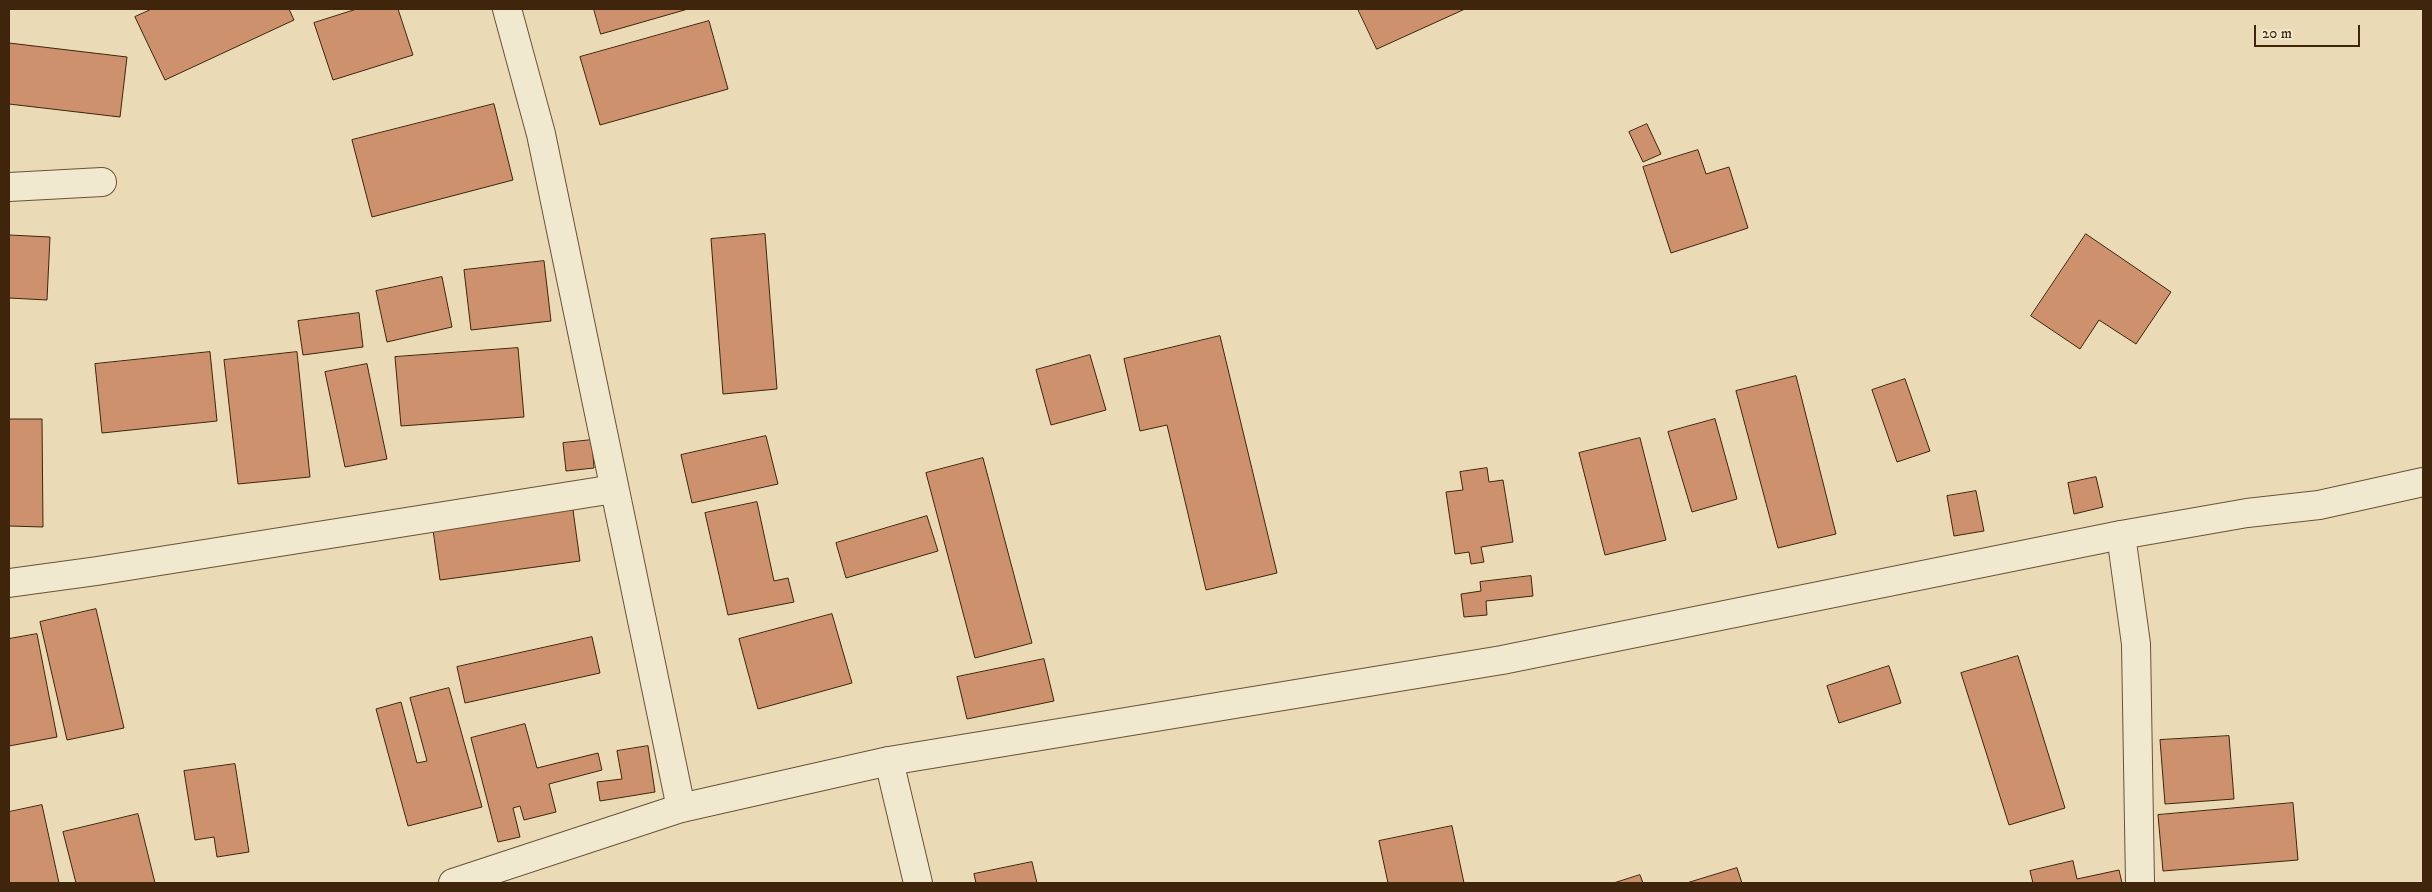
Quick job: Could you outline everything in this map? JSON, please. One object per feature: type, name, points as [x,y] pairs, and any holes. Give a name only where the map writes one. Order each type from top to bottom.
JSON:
[{"type":"street","points":[[507,9],[541,134],[681,808]]},
{"type":"street","points":[[9,187],[102,182]]},
{"type":"street","points":[[453,883],[681,808],[889,761],[1502,660],[2121,536],[2247,513],[2320,505],[2423,482]]},
{"type":"street","points":[[9,583],[614,489]]},
{"type":"street","points":[[2121,536],[2136,644],[2140,883]]},
{"type":"street","points":[[889,761],[918,883]]},
{"type":"building","points":[[152,9],[289,9],[294,20],[165,80],[135,17]]},
{"type":"building","points":[[357,9],[398,9],[413,55],[333,80],[314,23]]},
{"type":"building","points":[[594,9],[688,9],[601,34]]},
{"type":"building","points":[[1358,9],[1465,9],[1377,49]]},
{"type":"building","points":[[709,21],[728,89],[600,125],[580,57]]},
{"type":"building","points":[[9,43],[127,57],[120,117],[9,104]]},
{"type":"building","points":[[494,104],[513,180],[372,217],[352,140]]},
{"type":"building","points":[[1647,124],[1661,154],[1643,162],[1629,132]]},
{"type":"building","points":[[1698,150],[1706,174],[1729,167],[1748,228],[1671,253],[1643,167]]},
{"type":"building","points":[[765,234],[777,389],[723,394],[711,239]]},
{"type":"building","points":[[2086,234],[2171,292],[2136,344],[2099,320],[2080,349],[2031,316]]},
{"type":"building","points":[[9,235],[50,237],[47,300],[9,298]]},
{"type":"building","points":[[544,261],[551,321],[471,330],[464,270]]},
{"type":"building","points":[[442,277],[452,327],[387,342],[376,291]]},
{"type":"building","points":[[359,313],[363,347],[303,355],[298,321]]},
{"type":"building","points":[[1220,336],[1277,573],[1206,590],[1167,425],[1140,431],[1124,359]]},
{"type":"building","points":[[518,348],[524,417],[401,426],[395,357]]},
{"type":"building","points":[[210,352],[217,421],[102,433],[95,364]]},
{"type":"building","points":[[297,352],[310,477],[238,484],[224,360]]},
{"type":"building","points":[[1090,355],[1106,410],[1051,425],[1036,370]]},
{"type":"building","points":[[367,364],[387,459],[345,467],[325,372]]},
{"type":"building","points":[[1796,376],[1836,534],[1778,548],[1736,391]]},
{"type":"building","points":[[1905,379],[1930,451],[1897,462],[1872,390]]},
{"type":"building","points":[[9,419],[42,419],[43,527],[9,526]]},
{"type":"building","points":[[1715,419],[1737,499],[1692,512],[1668,432]]},
{"type":"building","points":[[766,436],[778,484],[692,503],[681,455]]},
{"type":"building","points":[[1640,438],[1666,540],[1605,555],[1579,453]]},
{"type":"building","points":[[592,440],[594,468],[566,471],[563,443]]},
{"type":"building","points":[[983,458],[1032,643],[975,658],[926,473]]},
{"type":"building","points":[[1487,468],[1489,482],[1503,480],[1513,542],[1481,547],[1484,562],[1471,564],[1469,552],[1455,554],[1446,492],[1463,490],[1460,472]]},
{"type":"building","points":[[2096,477],[2103,507],[2074,514],[2068,483]]},
{"type":"building","points":[[1976,491],[1984,531],[1954,536],[1947,496]]},
{"type":"building","points":[[757,502],[774,581],[788,578],[794,602],[728,615],[705,513]]},
{"type":"building","points":[[573,510],[580,561],[440,580],[433,530]]},
{"type":"building","points":[[927,516],[938,551],[846,578],[836,543]]},
{"type":"building","points":[[1531,576],[1533,596],[1486,601],[1487,615],[1464,617],[1461,594],[1481,591],[1480,582]]},
{"type":"building","points":[[96,609],[124,728],[67,740],[40,622]]},
{"type":"building","points":[[832,614],[852,683],[758,709],[739,639]]},
{"type":"building","points":[[37,634],[57,737],[9,746],[9,639]]},
{"type":"building","points":[[592,637],[600,673],[465,703],[457,667]]},
{"type":"building","points":[[2018,656],[2065,808],[2009,825],[1961,673]]},
{"type":"building","points":[[1044,659],[1054,701],[967,719],[957,677]]},
{"type":"building","points":[[1889,666],[1901,703],[1839,723],[1827,686]]},
{"type":"building","points":[[449,688],[482,807],[408,826],[376,709],[401,702],[417,763],[427,761],[410,698]]},
{"type":"building","points":[[525,724],[537,768],[598,753],[602,770],[549,784],[556,812],[524,820],[520,806],[513,808],[520,837],[498,842],[471,738]]},
{"type":"building","points":[[2229,736],[2234,799],[2165,804],[2160,740]]},
{"type":"building","points":[[648,746],[655,792],[600,801],[597,782],[622,779],[617,751]]},
{"type":"building","points":[[235,764],[249,852],[217,857],[214,837],[195,840],[184,771]]},
{"type":"building","points":[[2293,803],[2298,860],[2163,871],[2158,815]]},
{"type":"building","points":[[42,805],[59,883],[9,883],[9,812]]},
{"type":"building","points":[[138,814],[155,883],[76,883],[63,832]]},
{"type":"building","points":[[1452,826],[1464,883],[1388,883],[1379,841]]},
{"type":"building","points":[[2073,861],[2077,879],[2119,870],[2122,883],[2033,883],[2030,871]]},
{"type":"building","points":[[1032,862],[1037,883],[976,883],[974,874]]},
{"type":"building","points":[[1737,868],[1742,883],[1687,883]]},
{"type":"building","points":[[1640,875],[1643,883],[1614,883]]}]
